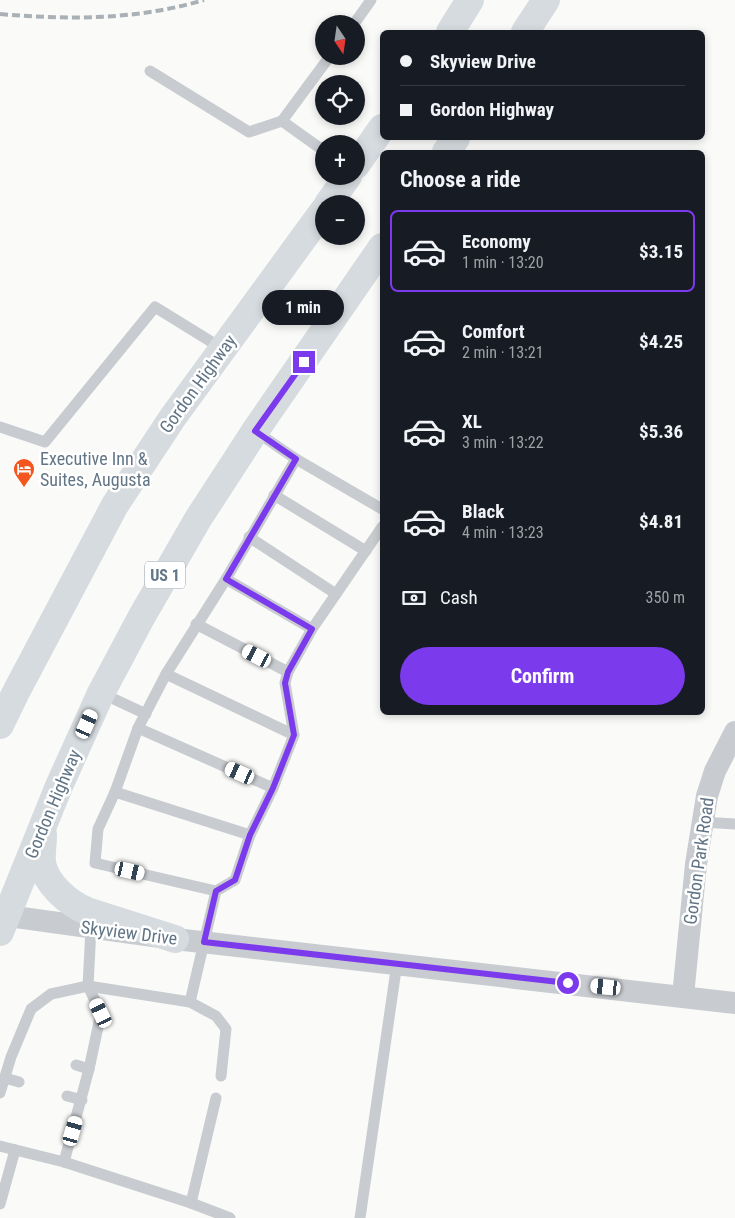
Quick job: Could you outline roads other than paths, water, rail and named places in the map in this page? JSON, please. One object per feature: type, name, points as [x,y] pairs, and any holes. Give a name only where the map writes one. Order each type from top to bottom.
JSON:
[{"type":"highway","points":[[451,30],[470,0]]},
{"type":"highway","points":[[526,30],[546,0]]},
{"type":"highway","points":[[365,152],[380,131]]},
{"type":"highway","name":"Gordon Highway","points":[[0,725],[115,505],[173,417],[315,222]]},
{"type":"highway","name":"Gordon Highway","points":[[2,921],[101,693],[142,616],[198,519],[255,431],[380,250]]},
{"type":"highway","points":[[44,824],[42,862],[45,873],[70,902],[87,911],[175,939]]},
{"type":"street","name":"Gordon Park Road","points":[[683,996],[696,864],[707,796],[715,771],[735,732]]},
{"type":"street","name":"Skyview Drive","points":[[2,921],[91,928],[735,1003]]},
{"type":"lane","points":[[360,15],[371,0]]},
{"type":"lane","points":[[150,71],[249,132],[282,121],[323,65]]},
{"type":"lane","points":[[282,121],[315,145]]},
{"type":"lane","points":[[0,427],[45,442],[155,307],[223,349]]},
{"type":"lane","points":[[255,431],[296,459],[380,508]]},
{"type":"lane","points":[[296,459],[226,579],[166,674],[138,728],[98,829],[95,863],[216,891],[235,880],[250,835],[273,788],[294,735],[285,683],[288,672],[312,629],[380,530]]},
{"type":"lane","points":[[274,495],[366,551]]},
{"type":"lane","points":[[249,537],[336,594]]},
{"type":"lane","points":[[226,579],[312,629]]},
{"type":"lane","points":[[196,624],[288,672]]},
{"type":"lane","points":[[166,674],[294,735]]},
{"type":"lane","points":[[101,693],[146,714]]},
{"type":"lane","points":[[138,728],[273,788]]},
{"type":"lane","points":[[114,792],[250,835]]},
{"type":"lane","points":[[702,822],[735,824]]},
{"type":"lane","points":[[190,1002],[216,891]]},
{"type":"lane","points":[[64,1162],[82,1100],[101,1013],[88,986],[91,928]]},
{"type":"lane","points":[[360,1218],[397,964]]},
{"type":"lane","points":[[0,1093],[4,1078],[21,1050],[31,1009],[51,994],[88,986],[190,1002],[216,1016],[226,1029],[221,1076]]},
{"type":"lane","points":[[76,1065],[89,1069]]},
{"type":"lane","points":[[4,1078],[18,1082]]},
{"type":"lane","points":[[68,1096],[82,1100]]},
{"type":"lane","points":[[191,1203],[216,1098]]},
{"type":"lane","points":[[0,1146],[64,1162],[191,1203],[230,1218]]},
{"type":"lane","points":[[0,1204],[15,1150]]},
{"type":"railway","points":[[0,14],[103,17],[179,7],[204,0]]},
{"type":"place","name":"Executive Inn & Suites, Augusta","points":[[24,488]]}]
